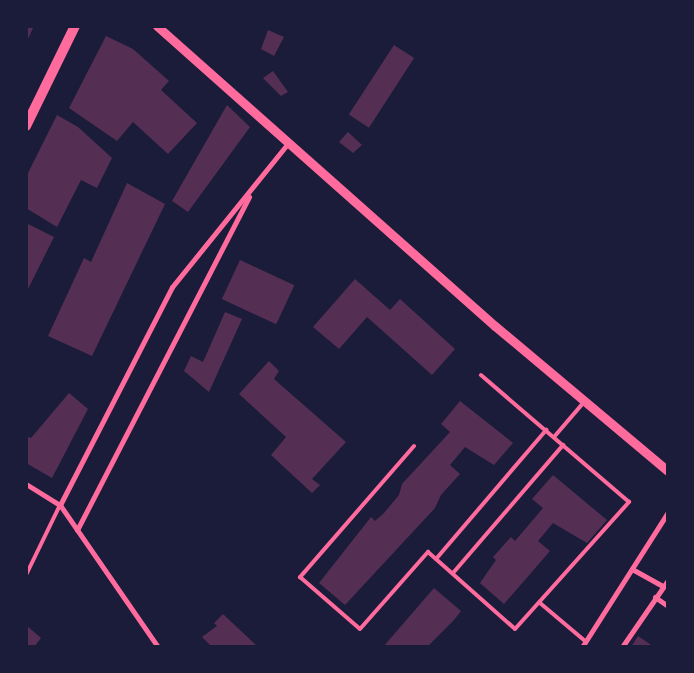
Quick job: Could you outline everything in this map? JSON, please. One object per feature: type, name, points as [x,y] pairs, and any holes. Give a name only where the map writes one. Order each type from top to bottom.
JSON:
[{"type":"main road","points":[[26,126],[76,26]]},
{"type":"street","points":[[157,26],[584,402],[668,471]]},
{"type":"street","points":[[60,505],[172,287],[289,141]]},
{"type":"street","points":[[77,530],[253,188]]},
{"type":"street","points":[[26,484],[60,505],[158,647]]},
{"type":"street","points":[[582,647],[668,512]]},
{"type":"street","points":[[632,569],[663,586]]},
{"type":"street","points":[[622,647],[668,580]]},
{"type":"street","points":[[656,597],[668,606]]},
{"type":"lane","points":[[414,446],[300,577],[360,629],[428,552],[515,629],[630,502],[481,375]]},
{"type":"lane","points":[[554,437],[584,402]]},
{"type":"lane","points":[[436,559],[546,430]]},
{"type":"lane","points":[[453,573],[563,445]]},
{"type":"lane","points":[[26,575],[60,505]]},
{"type":"lane","points":[[540,603],[586,641]]},
{"type":"building","points":[[26,26],[34,26],[26,43]]},
{"type":"building","points":[[268,30],[284,37],[274,56],[261,49]]},
{"type":"building","points":[[106,36],[133,49],[169,81],[161,90],[197,123],[168,154],[133,122],[117,141],[69,108]]},
{"type":"building","points":[[394,45],[414,58],[369,128],[349,115]]},
{"type":"building","points":[[273,71],[288,92],[281,96],[263,78]]},
{"type":"building","points":[[227,105],[250,127],[188,212],[172,201]]},
{"type":"building","points":[[57,115],[78,127],[112,158],[97,188],[81,180],[57,227],[26,208],[26,177]]},
{"type":"building","points":[[348,132],[362,145],[353,153],[339,142]]},
{"type":"building","points":[[127,183],[165,204],[92,356],[48,336],[84,258],[91,262]]},
{"type":"building","points":[[26,223],[54,237],[26,293]]},
{"type":"building","points":[[240,260],[294,285],[276,324],[222,299]]},
{"type":"building","points":[[355,279],[390,310],[400,299],[455,349],[432,375],[367,317],[339,349],[313,327]]},
{"type":"building","points":[[225,312],[242,319],[209,392],[184,371],[191,356],[203,362]]},
{"type":"building","points":[[269,361],[279,371],[274,379],[346,442],[312,479],[320,485],[312,493],[271,455],[286,437],[239,394]]},
{"type":"building","points":[[69,393],[88,409],[52,478],[26,463],[26,436],[31,438]]},
{"type":"building","points":[[460,401],[513,443],[494,465],[465,447],[450,465],[460,474],[441,495],[435,508],[345,605],[319,583],[371,517],[375,521],[384,513],[399,495],[402,484],[450,432],[441,424]]},
{"type":"building","points":[[553,475],[607,520],[587,543],[553,523],[538,541],[550,551],[504,604],[480,583],[496,560],[493,557],[511,537],[515,541],[543,508],[532,499]]},
{"type":"building","points":[[434,588],[461,611],[454,620],[427,647],[383,647]]},
{"type":"building","points":[[223,614],[258,647],[212,647],[202,637],[217,626],[214,623]]},
{"type":"building","points":[[26,625],[41,638],[34,647],[26,647]]},
{"type":"building","points":[[638,636],[654,647],[631,647]]}]
